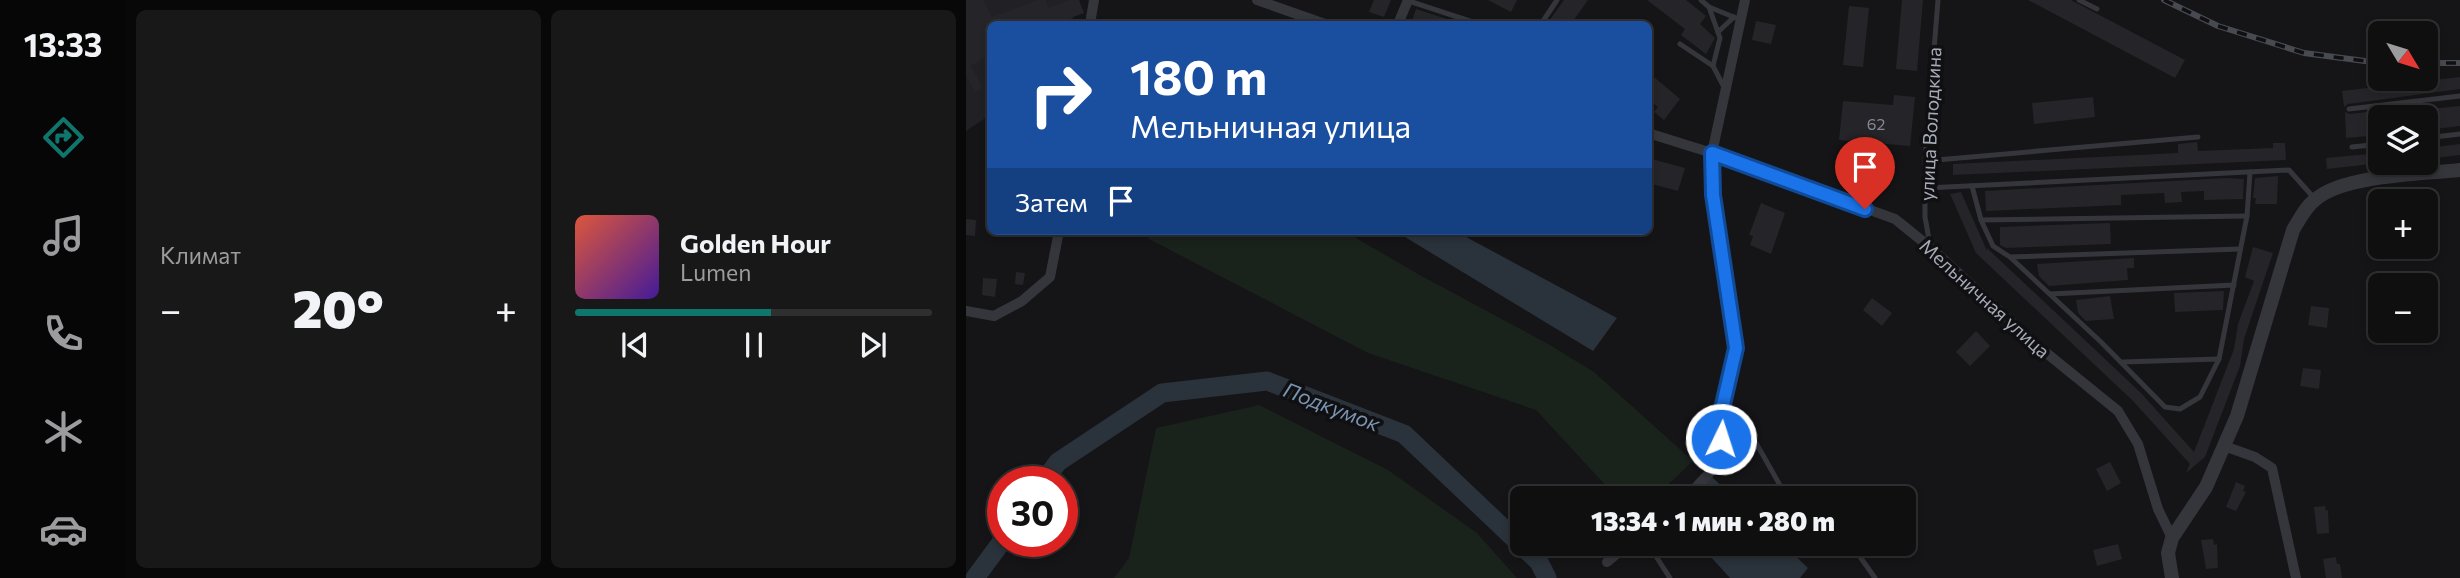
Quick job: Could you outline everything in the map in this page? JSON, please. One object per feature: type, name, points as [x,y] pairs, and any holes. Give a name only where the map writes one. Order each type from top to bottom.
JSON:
[{"type":"street","points":[[1090,21],[1094,0]]},
{"type":"street","points":[[1257,0],[1316,21]]},
{"type":"street","points":[[1399,21],[1408,0]]},
{"type":"street","points":[[1697,486],[1715,467],[1721,439],[1722,409],[1736,348],[1713,195],[1712,153],[1737,19],[1745,0]]},
{"type":"street","name":"Мельничная улица","points":[[1652,134],[1895,219],[1931,248],[2039,347],[2118,411],[2138,444],[2158,509],[2172,538]]},
{"type":"street","points":[[2172,578],[2168,553],[2172,538],[2206,488],[2237,416],[2293,230],[2315,199],[2350,183],[2460,170]]},
{"type":"street","points":[[966,311],[994,316],[1022,301],[1050,277],[1058,235]]},
{"type":"street","points":[[2224,446],[2255,457],[2272,468],[2296,578]]},
{"type":"street","points":[[1607,562],[1614,556]]},
{"type":"lane","points":[[1408,0],[1470,21]]},
{"type":"lane","points":[[1543,21],[1558,0]]},
{"type":"lane","points":[[1701,0],[1709,7],[1737,19]]},
{"type":"lane","name":"улица Володкина","points":[[1931,248],[1925,217],[1925,161],[1938,0]]},
{"type":"lane","points":[[2079,0],[2097,9]]},
{"type":"lane","points":[[1709,7],[1720,38],[1713,66]]},
{"type":"lane","points":[[1718,32],[1737,19]]},
{"type":"lane","points":[[1679,44],[1713,66],[1725,89]]},
{"type":"lane","points":[[2349,109],[2460,96]]},
{"type":"lane","points":[[2438,137],[2460,134]]},
{"type":"lane","points":[[1925,161],[2198,138]]},
{"type":"lane","points":[[2352,147],[2368,145]]},
{"type":"lane","points":[[1926,188],[2289,170],[2315,199]]},
{"type":"lane","points":[[1972,186],[1981,220],[1993,246],[2010,257],[2050,294],[2165,407],[2180,409],[2200,397],[2219,359],[2241,250],[2250,172]]},
{"type":"lane","points":[[1981,220],[2246,216]]},
{"type":"lane","points":[[2010,257],[2241,250]]},
{"type":"lane","points":[[2050,294],[2234,285]]},
{"type":"lane","points":[[2123,362],[2219,359]]},
{"type":"lane","points":[[1722,409],[1747,428],[1780,486]]},
{"type":"lane","points":[[1656,556],[1670,578]]},
{"type":"lane","points":[[1859,556],[1875,578]]},
{"type":"shaded area","points":[[966,0],[1072,0],[1073,21],[987,21],[987,117],[966,131]]},
{"type":"shaded area","points":[[1153,235],[1351,235],[1594,372],[1693,461],[1667,486],[1606,486],[1536,410],[1368,353],[1147,238]]},
{"type":"shaded area","points":[[1402,235],[1462,235],[1617,318],[1593,351]]},
{"type":"shaded area","points":[[1259,405],[1388,470],[1477,533],[1517,578],[1114,578],[1129,558],[1156,428]]},
{"type":"shaded area","points":[[1712,477],[1721,486],[1704,486]]},
{"type":"shaded area","points":[[1710,556],[1796,556],[1808,568],[1800,578],[1730,578]]},
{"type":"building","points":[[966,0],[983,0],[992,17],[1038,0],[1046,0],[1048,8],[1069,0],[1079,0],[1084,13],[1063,21],[987,21],[987,57],[971,66],[983,88],[975,92],[966,77]]},
{"type":"building","points":[[1374,0],[1391,0],[1384,17],[1369,12]]},
{"type":"building","points":[[1488,0],[1517,0],[1511,12]]},
{"type":"building","points":[[1564,0],[1588,0],[1573,21],[1549,21]]},
{"type":"building","points":[[1647,0],[1686,0],[1706,16],[1700,24],[1715,38],[1706,54],[1681,35],[1685,29]]},
{"type":"building","points":[[1902,0],[1923,0],[1917,71],[1896,69]]},
{"type":"building","points":[[2028,0],[2071,0],[2185,60],[2175,78]]},
{"type":"building","points":[[1849,6],[1869,8],[1863,67],[1843,65]]},
{"type":"building","points":[[1416,9],[1453,21],[1412,21]]},
{"type":"building","points":[[1756,21],[1776,25],[1771,44],[1752,40]]},
{"type":"building","points":[[1652,75],[1680,99],[1664,120],[1654,112],[1658,107],[1652,102]]},
{"type":"building","points":[[2460,77],[2460,89],[2348,104],[2344,107],[2342,91],[2368,88],[2368,91],[2438,91],[2438,80]]},
{"type":"building","points":[[1894,95],[1915,97],[1910,146],[1839,140],[1843,101],[1893,105]]},
{"type":"building","points":[[2093,97],[2095,117],[2034,124],[2032,103]]},
{"type":"building","points":[[2460,106],[2460,126],[2438,129],[2438,108]]},
{"type":"building","points":[[2345,112],[2368,112],[2368,136],[2346,138]]},
{"type":"building","points":[[2197,142],[2198,151],[2273,148],[2273,143],[2285,143],[2286,160],[1953,175],[1953,164],[2178,153],[2178,144]]},
{"type":"building","points":[[2460,144],[2460,155],[2438,158],[2438,147]]},
{"type":"building","points":[[2368,154],[2368,164],[2327,169],[2326,158]]},
{"type":"building","points":[[1652,159],[1685,168],[1678,191],[1652,184]]},
{"type":"building","points":[[2278,176],[2277,204],[2255,204],[2255,178]]},
{"type":"building","points":[[2244,179],[2243,199],[2204,200],[2204,191],[2181,192],[2182,202],[2165,203],[2164,193],[2121,195],[2121,205],[1986,211],[1985,191]]},
{"type":"building","points":[[1961,192],[1987,251],[1987,248],[2141,393],[2194,452],[2234,349],[2238,324],[2254,281],[2245,277],[2253,247],[2273,253],[2244,339],[2240,366],[2205,457],[2186,473],[2190,464],[2133,401],[1976,253],[1950,194]]},
{"type":"building","points":[[1761,203],[1785,213],[1771,254],[1750,245],[1753,236],[1749,235]]},
{"type":"building","points":[[966,219],[976,220],[975,236],[966,235]]},
{"type":"building","points":[[2110,223],[2111,244],[2006,248],[2000,245],[2000,227]]},
{"type":"building","points":[[2134,258],[2134,268],[2127,268],[2128,280],[2049,286],[2039,276],[2037,264]]},
{"type":"building","points":[[1016,272],[1025,273],[1023,285],[1015,284]]},
{"type":"building","points":[[983,278],[997,279],[995,297],[982,295]]},
{"type":"building","points":[[2224,291],[2223,310],[2175,312],[2174,293]]},
{"type":"building","points":[[2110,296],[2114,319],[2086,321],[2078,313],[2076,300]]},
{"type":"building","points":[[1872,298],[1892,313],[1882,326],[1863,310]]},
{"type":"building","points":[[2311,306],[2329,308],[2327,328],[2308,325]]},
{"type":"building","points":[[1976,331],[1990,346],[1970,366],[1956,352]]},
{"type":"building","points":[[2303,368],[2321,370],[2319,389],[2300,386]]},
{"type":"building","points":[[2110,462],[2121,483],[2107,491],[2096,469]]},
{"type":"building","points":[[2236,482],[2245,486],[2243,491],[2246,492],[2236,511],[2226,507]]},
{"type":"building","points":[[2325,506],[2326,511],[2328,510],[2329,533],[2317,534],[2314,507]]},
{"type":"building","points":[[2213,539],[2214,545],[2217,544],[2218,568],[2206,569],[2201,540]]},
{"type":"building","points":[[2118,544],[2122,559],[2097,566],[2093,550]]},
{"type":"building","points":[[2336,557],[2342,578],[2326,578],[2323,559]]},
{"type":"waterway","name":"Подкумок","points":[[1055,466],[1162,393],[1267,381],[1404,434],[1539,562],[1547,578]]},
{"type":"waterway","name":"Подкумок","points":[[975,578],[990,557]]},
{"type":"railway","points":[[2164,0],[2218,26],[2304,53],[2368,61]]},
{"type":"railway","points":[[2438,63],[2460,63]]},
{"type":"route","points":[[1721,439],[1722,409],[1736,348],[1713,195],[1712,153],[1865,209]]}]
